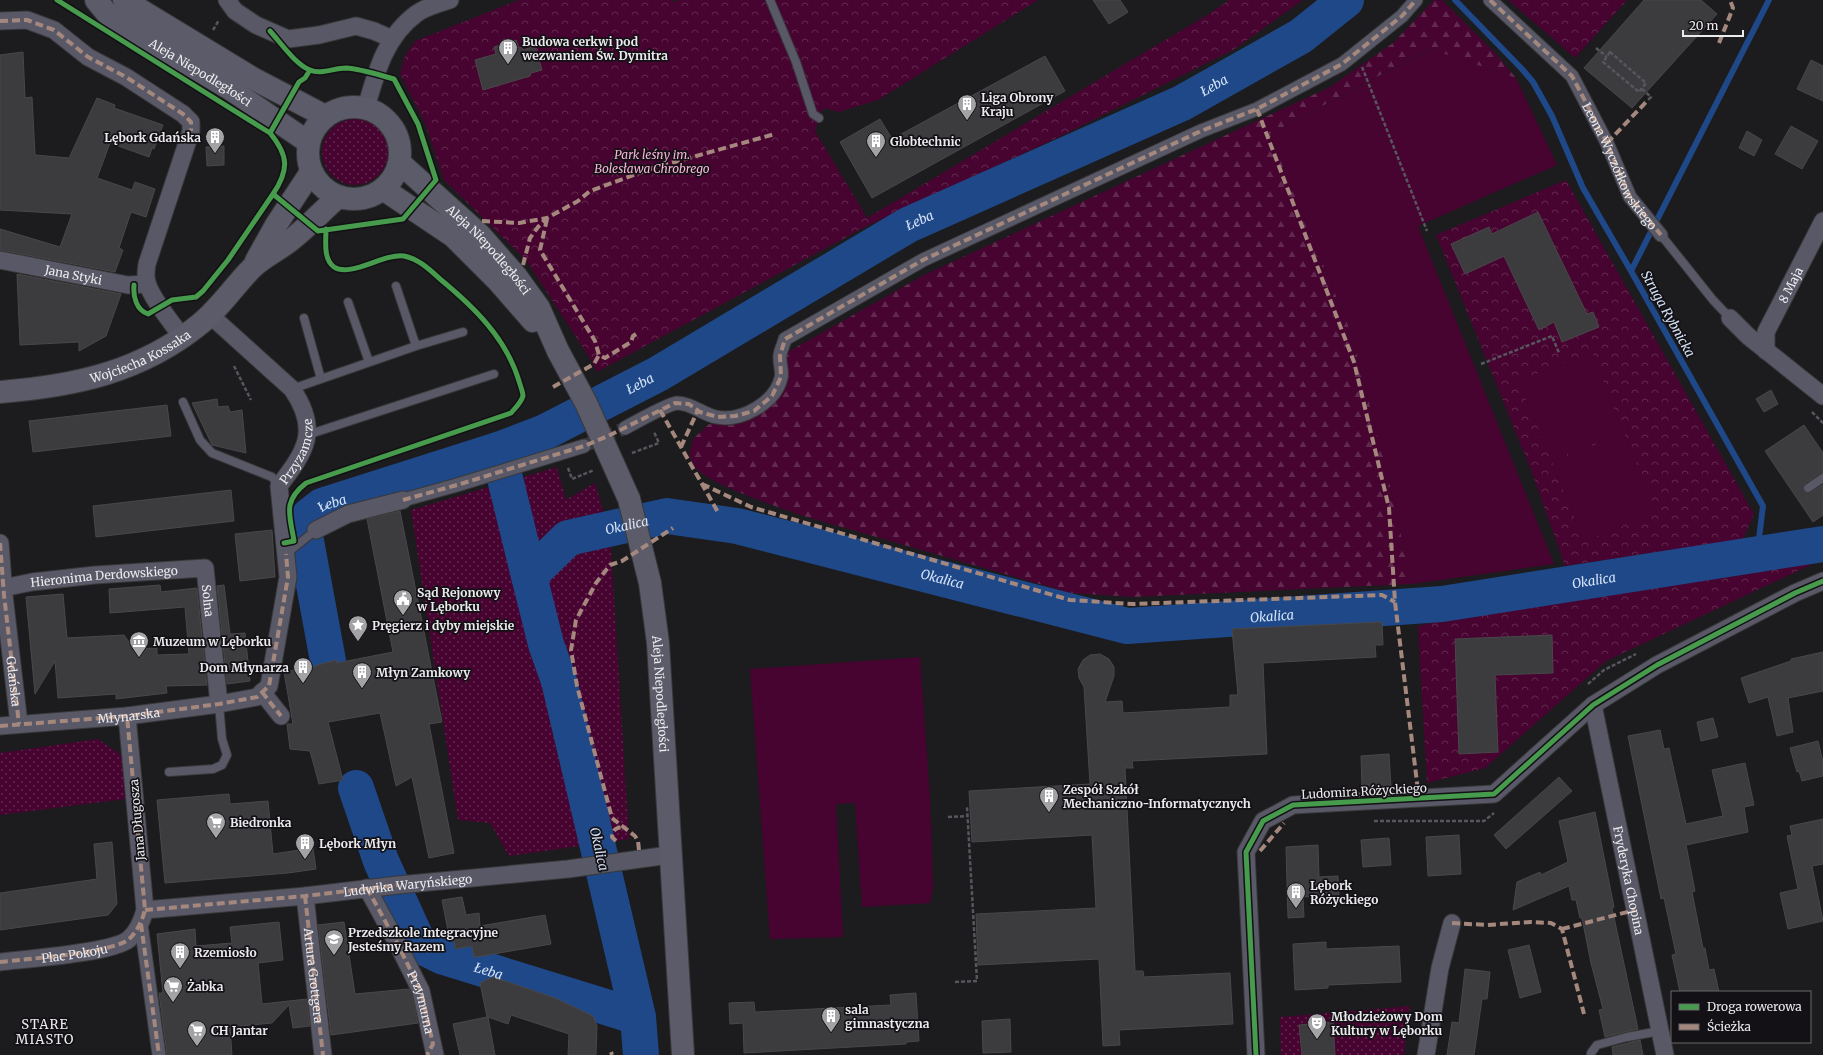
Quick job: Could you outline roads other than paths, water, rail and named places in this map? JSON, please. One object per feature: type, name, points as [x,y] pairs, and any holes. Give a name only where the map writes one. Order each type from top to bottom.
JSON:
[{"type":"main road","name":"Aleja Niepodległości","points":[[96,0],[110,17],[230,89],[308,142]]},
{"type":"main road","name":"Aleja Niepodległości","points":[[124,0],[254,79],[325,116]]},
{"type":"main road","points":[[352,106],[366,108],[382,116],[394,129],[400,146],[400,163],[394,178],[383,189],[370,197],[354,200],[338,197],[322,187],[311,172],[307,157],[308,142],[314,127],[325,116],[338,109],[352,106]]},
{"type":"main road","name":"Aleja Niepodległości","points":[[400,163],[480,235],[516,276],[539,308],[558,351],[586,403],[629,499],[650,583],[658,643],[669,855],[683,1055]]},
{"type":"main road","name":"Wojciecha Kossaka","points":[[0,392],[63,384],[129,367],[157,354],[182,337],[210,315],[253,267],[276,225],[311,172]]},
{"type":"main road","name":"Aleja Niepodległości","points":[[383,189],[453,236],[498,281],[558,351]]},
{"type":"main road","name":"Wojciecha Kossaka","points":[[253,267],[292,240],[338,197]]},
{"type":"street","points":[[227,0],[235,11],[256,25],[288,39],[319,35],[356,26],[374,31],[392,39]]},
{"type":"street","points":[[366,108],[376,74],[384,53],[392,39],[417,13],[450,0]]},
{"type":"street","points":[[625,428],[675,403],[689,404],[700,412],[718,417],[735,416],[754,411],[772,396],[781,377],[780,356],[785,339],[923,260],[1201,131],[1257,109],[1342,64],[1402,16],[1416,0]]},
{"type":"street","name":"Leona Wyczółkowskiego","points":[[1490,0],[1572,76],[1607,143],[1630,197],[1661,236]]},
{"type":"street","points":[[0,21],[27,20],[54,30],[88,58],[126,77],[183,114],[191,122],[191,131],[147,264],[146,273],[147,284],[182,337]]},
{"type":"street","name":"8 Maja","points":[[1766,351],[1766,332],[1823,221]]},
{"type":"street","name":"Jana Styki","points":[[0,260],[128,285],[147,284]]},
{"type":"street","name":"Przyzamcze","points":[[210,315],[292,389],[301,403],[308,425],[305,447],[295,466],[279,486],[288,577],[268,686],[260,694]]},
{"type":"street","name":"Leona Wyczółkowskiego","points":[[1730,318],[1766,351],[1823,396]]},
{"type":"street","points":[[316,530],[348,514],[457,485],[584,446]]},
{"type":"street","name":"Gdańska","points":[[0,543],[3,598],[19,724]]},
{"type":"street","name":"Hieronima Derdowskiego","points":[[3,598],[32,582],[95,575],[205,568]]},
{"type":"street","name":"Solna","points":[[205,568],[219,704]]},
{"type":"street","points":[[1593,705],[1657,664],[1795,594],[1823,582]]},
{"type":"street","points":[[260,694],[281,716]]},
{"type":"street","name":"Młynarska","points":[[0,726],[127,716],[219,704],[260,694]]},
{"type":"street","name":"Ludomira Różyckiego","points":[[1256,1055],[1246,852],[1263,821],[1293,805],[1495,803],[1593,705]]},
{"type":"street","name":"Fryderyka Chopina","points":[[1593,705],[1665,1055]]},
{"type":"street","name":"Jana Długosza","points":[[127,716],[143,917]]},
{"type":"street","name":"Ludwika Waryńskiego","points":[[143,917],[398,885],[630,862],[669,855]]},
{"type":"street","name":"Przymurna","points":[[373,888],[396,941],[421,991],[432,1051]]},
{"type":"street","name":"Artura Grottgera","points":[[305,896],[323,1055]]},
{"type":"street","points":[[143,917],[159,1055]]},
{"type":"street","name":"Plac Pokoju","points":[[0,962],[110,948],[128,940],[143,917]]},
{"type":"street","points":[[1426,1055],[1440,968],[1452,923]]},
{"type":"lane","points":[[770,0],[796,62],[813,114],[819,118]]},
{"type":"lane","name":"Leona Wyczółkowskiego","points":[[1661,236],[1708,294],[1730,318]]},
{"type":"lane","points":[[396,286],[416,346]]},
{"type":"lane","points":[[348,302],[369,362]]},
{"type":"lane","points":[[304,318],[321,379]]},
{"type":"lane","points":[[292,389],[416,346],[464,332]]},
{"type":"lane","points":[[307,435],[494,374]]},
{"type":"lane","points":[[182,402],[200,440],[212,453],[272,477],[279,486]]},
{"type":"lane","points":[[1808,488],[1823,478]]},
{"type":"lane","points":[[286,554],[316,530]]},
{"type":"lane","points":[[168,772],[213,769],[222,765],[227,755],[222,740],[219,704]]},
{"type":"lane","points":[[1591,1055],[1597,1045],[1660,1030]]},
{"type":"waterway","name":"Łeba","points":[[328,661],[304,530],[309,516],[322,506],[498,450],[545,432],[658,374],[908,225],[1182,103],[1301,36],[1346,0]]},
{"type":"waterway","points":[[1455,0],[1533,82],[1552,116],[1583,188],[1631,271]]},
{"type":"waterway","name":"Struga Rybnicka","points":[[1757,555],[1763,506],[1631,271],[1769,0]]},
{"type":"waterway","name":"Łeba","points":[[498,450],[529,576]]},
{"type":"waterway","name":"Okalica","points":[[638,1017],[559,681],[546,644],[529,576],[568,538],[667,516],[737,526],[1127,626],[1442,604],[1823,544]]},
{"type":"waterway","name":"Łeba","points":[[356,788],[381,861],[416,938],[425,948],[441,956],[638,1017],[641,1055]]},
{"type":"tunnel","points":[[584,446],[625,428]]},
{"type":"place","name":"Budowa cerkwi pod wezwaniem Św. Dymitra","points":[[508,65]]},
{"type":"place","name":"Liga Obrony Kraju","points":[[967,121]]},
{"type":"place","name":"Lębork Gdańska","points":[[215,154]]},
{"type":"place","name":"Globtechnic","points":[[876,158]]},
{"type":"place","name":"Sąd Rejonowy w Lęborku","points":[[403,616]]},
{"type":"place","name":"Pręgierz i dyby miejskie","points":[[358,642]]},
{"type":"place","name":"Muzeum w Lęborku","points":[[139,658]]},
{"type":"place","name":"Dom Młynarza","points":[[303,684]]},
{"type":"place","name":"Młyn Zamkowy","points":[[362,689]]},
{"type":"place","name":"Zespół Szkół Mechaniczno-Informatycznych","points":[[1049,813]]},
{"type":"place","name":"Biedronka","points":[[216,839]]},
{"type":"place","name":"Lębork Młyn","points":[[305,860]]},
{"type":"place","name":"Lębork Różyckiego","points":[[1296,909]]},
{"type":"place","name":"Przedszkole Integracyjne Jesteśmy Razem","points":[[334,956]]},
{"type":"place","name":"Rzemiosło","points":[[180,969]]},
{"type":"place","name":"Żabka","points":[[173,1003]]},
{"type":"place","name":"sala gimnastyczna","points":[[831,1033]]},
{"type":"place","name":"Młodzieżowy Dom Kultury w Lęborku","points":[[1317,1040]]},
{"type":"place","name":"CH Jantar","points":[[197,1047]]},
{"type":"district","name":"STARE MIASTO","points":[[45,1032]]},
{"type":"park label","name":"Park leśny im. Bolesława Chrobrego","points":[[652,161]]}]
